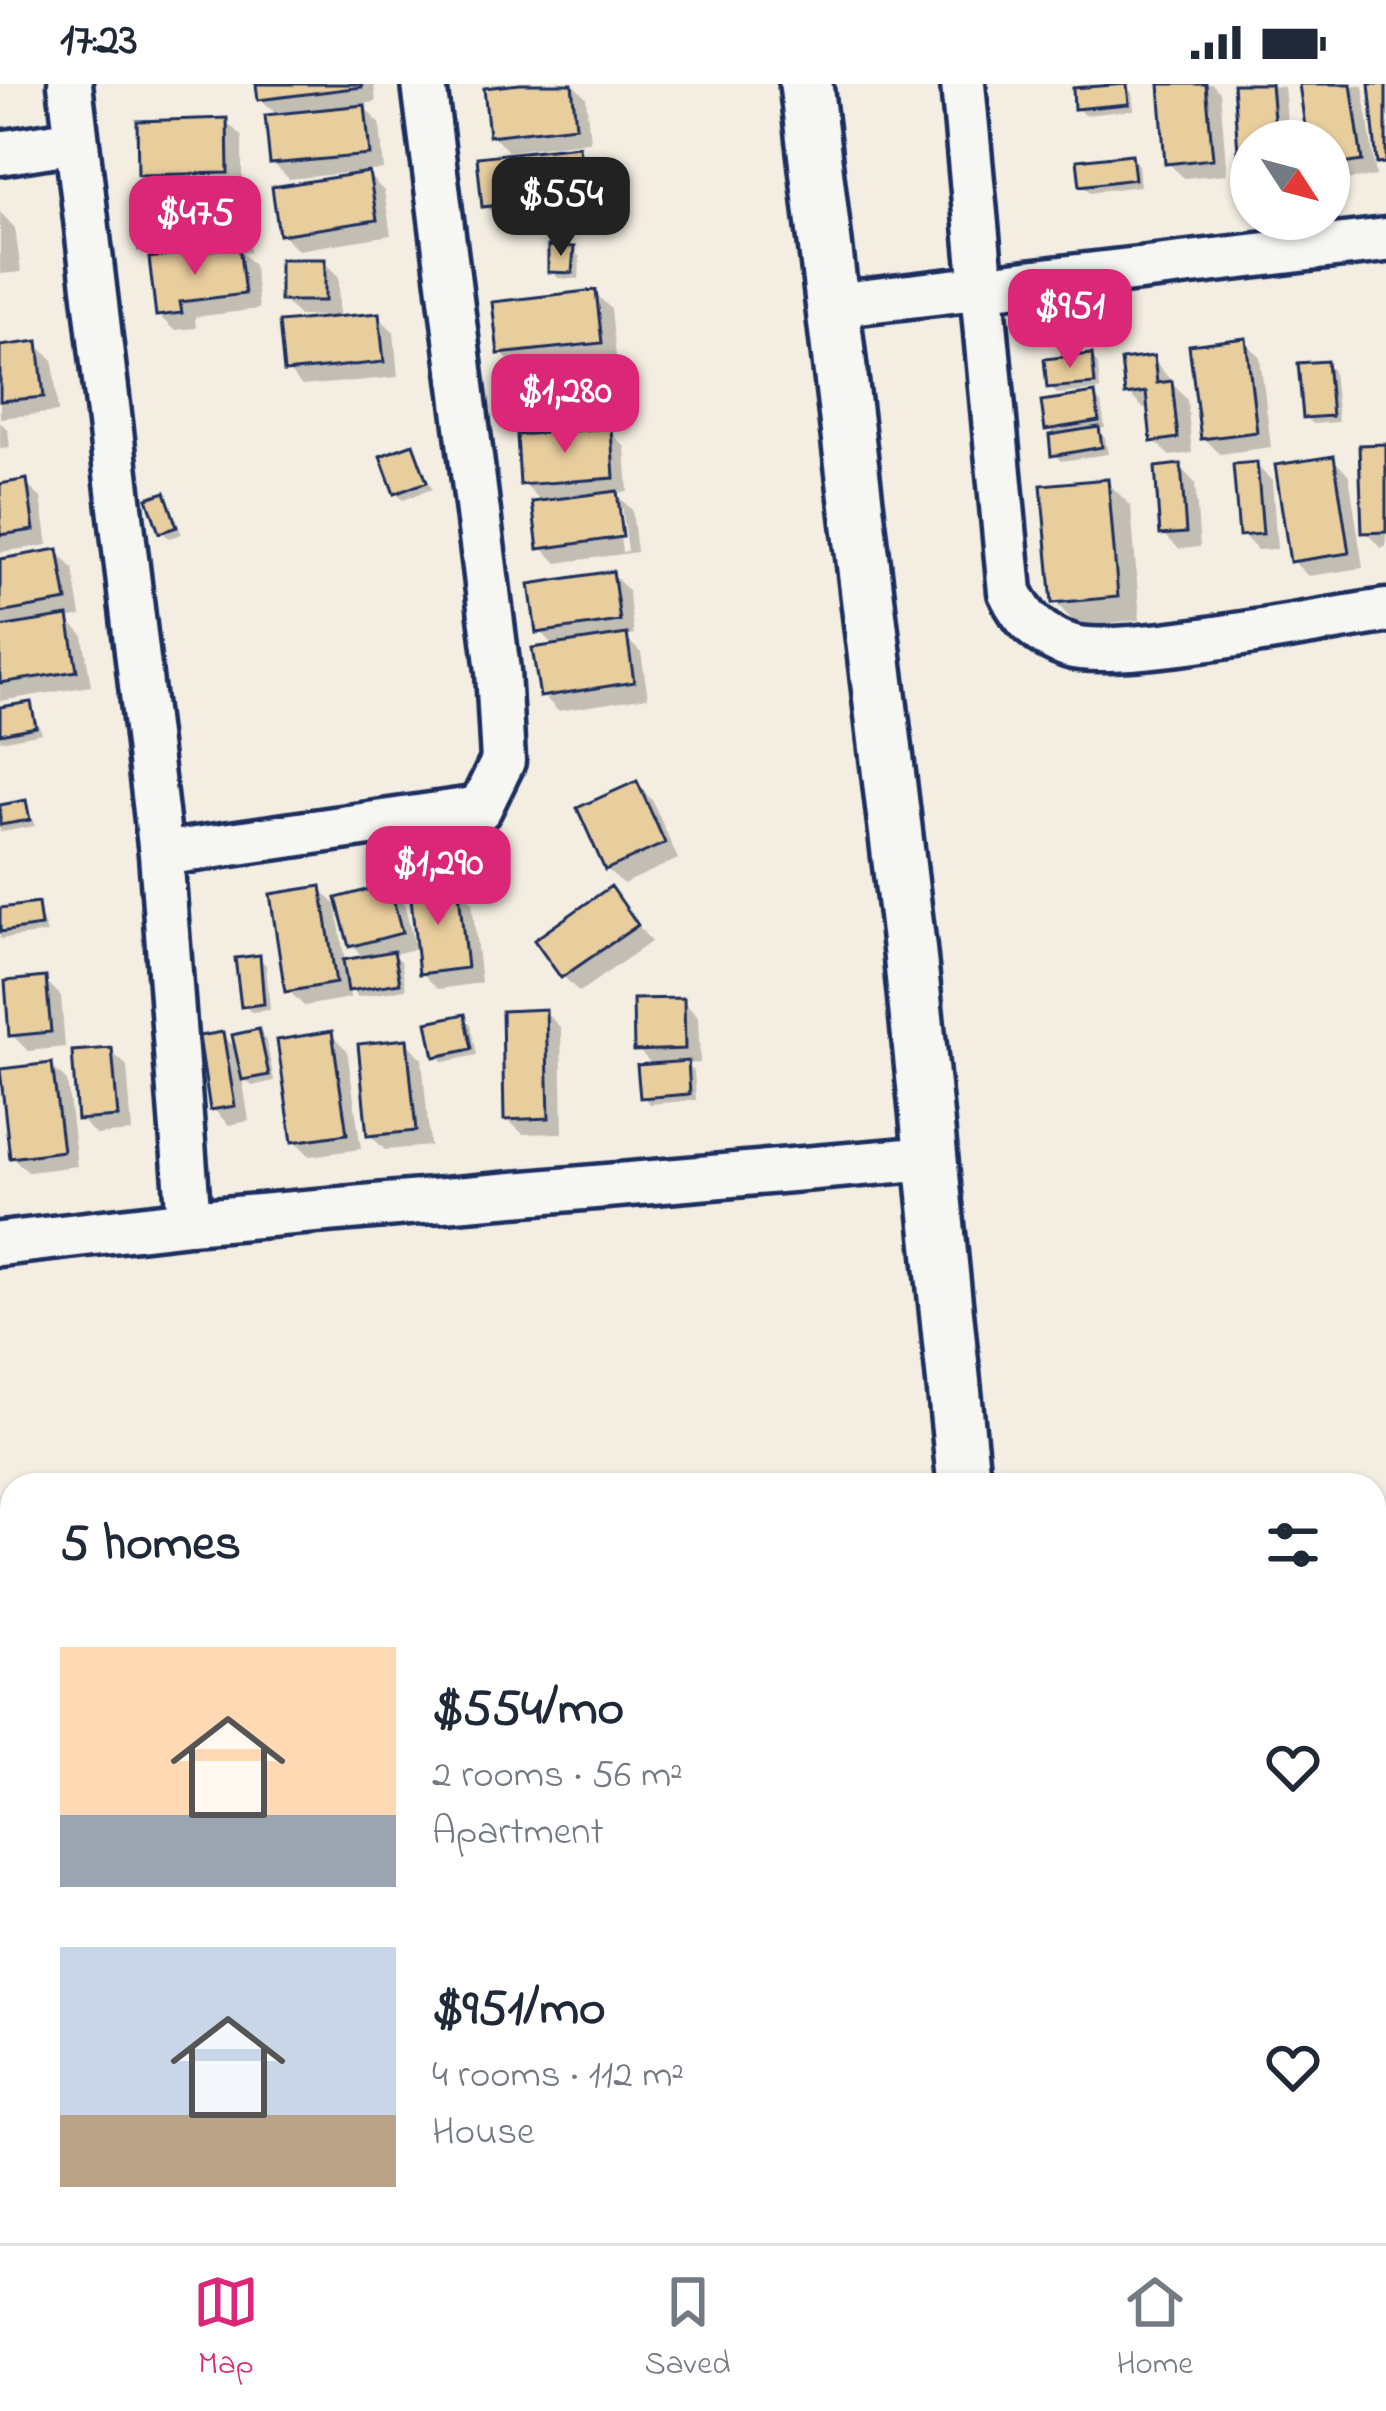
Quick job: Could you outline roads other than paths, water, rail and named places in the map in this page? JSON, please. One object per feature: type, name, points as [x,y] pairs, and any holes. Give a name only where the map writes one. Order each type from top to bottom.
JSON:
[{"type":"street","points":[[70,84],[161,854],[189,1222]]},
{"type":"street","points":[[161,854],[480,808],[503,761],[498,670],[424,84]]},
{"type":"street","points":[[806,84],[931,1158],[963,1473]]},
{"type":"street","points":[[963,84],[1010,592],[1021,616],[1044,635],[1099,650],[1386,611]]},
{"type":"street","points":[[0,153],[76,141]]},
{"type":"street","points":[[833,304],[1386,240]]},
{"type":"street","points":[[0,1244],[189,1222],[931,1158]]}]
